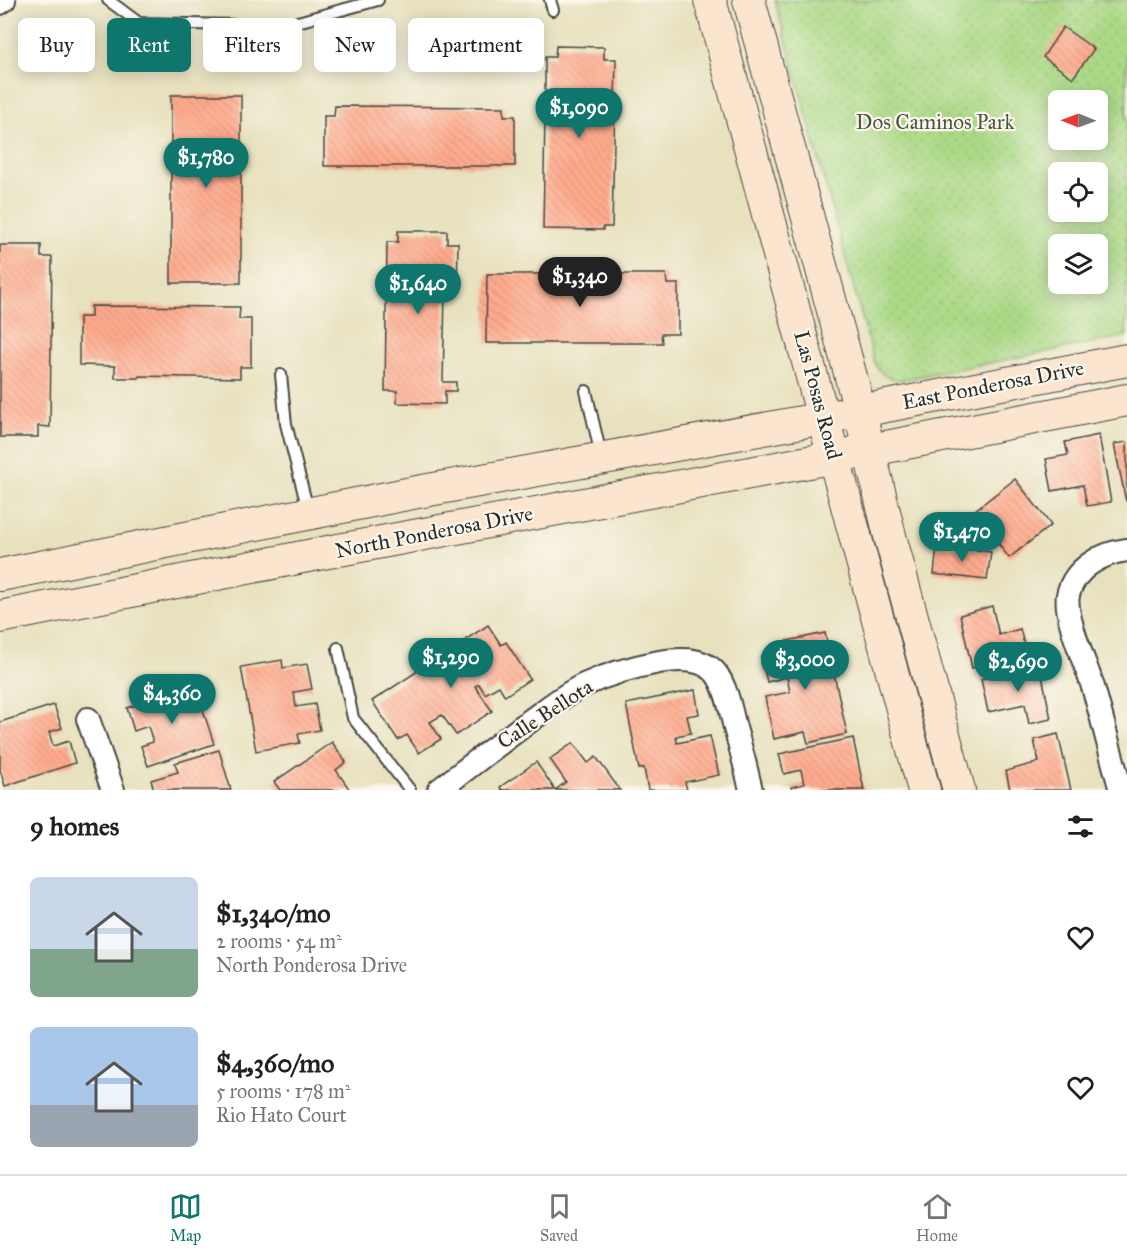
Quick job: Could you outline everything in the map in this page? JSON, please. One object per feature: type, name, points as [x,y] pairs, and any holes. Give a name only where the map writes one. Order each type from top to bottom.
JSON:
[{"type":"main road","name":"Las Posas Road","points":[[711,0],[924,790]]},
{"type":"main road","points":[[733,0],[756,85],[780,116]]},
{"type":"main road","name":"Las Posas Road","points":[[749,0],[959,790]]},
{"type":"main road","name":"East Ponderosa Drive","points":[[859,411],[1127,360]]},
{"type":"main road","name":"East Ponderosa Drive","points":[[870,450],[1127,400]]},
{"type":"main road","name":"North Ponderosa Drive","points":[[0,575],[412,493],[859,411]]},
{"type":"main road","name":"North Ponderosa Drive","points":[[0,617],[340,549],[870,450]]},
{"type":"street","points":[[1121,790],[1092,686],[1067,610],[1068,594],[1077,575],[1101,557],[1127,550]]},
{"type":"street","name":"Calle Bellota","points":[[440,790],[529,721],[583,686],[633,667],[675,659],[696,661],[710,668],[722,682],[751,790]]},
{"type":"street","points":[[88,719],[113,790]]},
{"type":"lane","points":[[108,0],[123,5],[139,23],[283,26],[378,0]]},
{"type":"lane","points":[[281,375],[286,424],[309,513]]},
{"type":"lane","points":[[586,391],[602,459]]},
{"type":"lane","points":[[338,648],[353,718],[410,790]]},
{"type":"green space","name":"Dos Caminos Park","points":[[775,0],[1127,0],[1127,336],[901,380],[884,375],[874,361]]},
{"type":"building","points":[[1063,27],[1094,49],[1073,78],[1043,57]]},
{"type":"building","points":[[556,46],[604,47],[604,59],[616,59],[612,227],[603,227],[603,230],[543,229],[545,116],[554,116],[554,102],[545,101],[545,57],[555,57]]},
{"type":"building","points":[[171,95],[241,95],[241,283],[171,283]]},
{"type":"building","points":[[335,106],[504,107],[504,116],[515,116],[515,166],[324,166],[324,116],[334,116]]},
{"type":"building","points":[[398,231],[447,231],[447,243],[458,243],[457,294],[445,294],[443,382],[456,382],[456,391],[445,391],[445,404],[397,403],[397,391],[385,391],[387,242],[398,242]]},
{"type":"building","points":[[0,245],[41,245],[41,257],[52,257],[50,427],[38,426],[38,437],[0,437]]},
{"type":"building","points":[[487,274],[666,274],[667,284],[678,284],[678,334],[661,334],[662,343],[486,343]]},
{"type":"building","points":[[91,306],[240,307],[239,319],[251,319],[251,367],[240,367],[240,378],[139,376],[139,378],[115,378],[115,366],[79,365],[79,317],[91,317]]},
{"type":"building","points":[[1099,435],[1111,502],[1087,506],[1083,485],[1052,491],[1046,459],[1068,455],[1065,442]]},
{"type":"building","points":[[1127,442],[1127,501],[1126,501],[1114,444]]},
{"type":"building","points":[[1015,479],[1051,525],[1009,558],[974,511]]},
{"type":"building","points":[[937,546],[991,552],[987,580],[934,574]]},
{"type":"building","points":[[992,606],[999,635],[1020,629],[1027,655],[972,668],[960,615]]},
{"type":"building","points":[[488,625],[501,645],[506,642],[530,679],[505,696],[499,686],[485,694],[479,684],[475,686],[492,711],[456,735],[442,715],[430,722],[441,739],[419,753],[407,735],[398,740],[372,701]]},
{"type":"building","points":[[825,633],[847,734],[808,743],[805,732],[774,739],[765,697],[790,692],[787,677],[767,682],[761,656],[784,651],[782,642]]},
{"type":"building","points":[[282,660],[283,668],[307,664],[312,689],[294,692],[296,707],[315,704],[320,730],[298,734],[300,743],[256,751],[241,667]]},
{"type":"building","points":[[1040,666],[1051,719],[1029,724],[1025,704],[988,712],[981,679]]},
{"type":"building","points":[[195,685],[214,744],[148,766],[141,746],[153,742],[148,726],[134,731],[127,708]]},
{"type":"building","points":[[695,690],[699,714],[687,716],[691,733],[676,736],[677,743],[710,736],[719,775],[685,782],[687,790],[648,790],[644,768],[639,769],[626,704]]},
{"type":"building","points":[[54,705],[62,728],[49,732],[53,746],[69,741],[75,763],[5,786],[0,770],[0,722]]},
{"type":"building","points":[[1058,734],[1071,790],[1010,790],[1006,771],[1039,762],[1034,740]]},
{"type":"building","points":[[853,738],[864,790],[792,790],[791,787],[804,784],[801,770],[784,774],[779,754]]},
{"type":"building","points":[[332,742],[346,762],[336,770],[350,790],[280,790],[274,782]]},
{"type":"building","points":[[573,743],[588,763],[596,757],[620,790],[555,790],[566,782],[550,759]]},
{"type":"building","points":[[219,750],[231,790],[154,790],[151,780],[178,772],[175,763]]},
{"type":"building","points":[[536,762],[555,790],[502,790],[500,787]]}]
